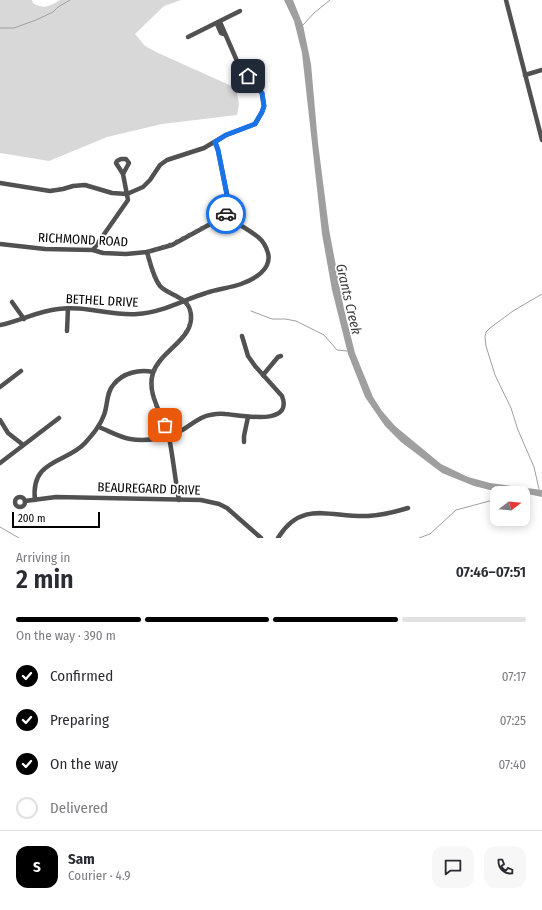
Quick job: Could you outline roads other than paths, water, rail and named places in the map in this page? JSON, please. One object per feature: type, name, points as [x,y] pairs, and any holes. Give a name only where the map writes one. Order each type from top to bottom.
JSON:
[{"type":"street","points":[[506,0],[542,140]]},
{"type":"street","points":[[188,36],[218,23],[240,11]]},
{"type":"street","points":[[0,183],[50,191],[85,185],[112,193],[127,194],[143,187],[150,180],[160,165],[167,160],[194,152],[226,135],[255,124],[264,106],[260,89],[237,61],[218,23]]},
{"type":"street","points":[[525,74],[542,70]]},
{"type":"street","points":[[215,142],[228,200],[228,209],[225,216]]},
{"type":"street","points":[[93,250],[128,200],[123,174]]},
{"type":"street","name":"RICHMOND ROAD","points":[[0,244],[45,249],[93,250],[111,254],[147,252],[172,244],[225,216]]},
{"type":"street","name":"BETHEL DRIVE","points":[[0,325],[24,319],[45,311],[68,308],[125,315],[138,314],[160,310],[218,289],[246,282],[259,275],[268,263],[268,257],[264,244],[259,238],[225,216]]},
{"type":"street","points":[[147,252],[159,285],[183,301],[190,310],[191,320],[185,334],[165,355],[153,372],[152,391],[168,436],[179,500]]},
{"type":"street","points":[[12,302],[24,319]]},
{"type":"street","points":[[67,331],[68,308]]},
{"type":"street","points":[[99,426],[130,439],[154,439],[168,436],[182,430],[208,415],[226,414],[248,418],[274,416],[280,412],[284,401],[282,396],[262,375],[248,356],[242,336]]},
{"type":"street","points":[[262,375],[281,356]]},
{"type":"street","points":[[0,387],[21,371]]},
{"type":"street","points":[[35,500],[35,485],[44,469],[53,462],[79,448],[99,426],[105,414],[109,393],[113,384],[132,373],[139,371],[153,372]]},
{"type":"street","points":[[0,463],[22,444],[59,418]]},
{"type":"street","points":[[244,442],[248,418]]},
{"type":"street","points":[[0,420],[8,432],[22,444]]},
{"type":"street","name":"BEAUREGARD DRIVE","points":[[25,501],[56,497],[201,500],[219,504],[233,513],[261,538]]},
{"type":"street","points":[[278,538],[288,524],[304,515],[315,513],[368,516],[392,513],[408,508]]},
{"type":"waterway","points":[[0,28],[14,28],[36,20],[53,12],[58,7],[70,0]]},
{"type":"waterway","points":[[303,25],[314,13],[330,0]]},
{"type":"waterway","points":[[539,489],[534,467],[518,430],[511,408],[495,375],[486,346],[485,337],[486,332],[490,328],[513,311],[542,294]]},
{"type":"waterway","points":[[251,311],[272,319],[296,321],[324,335],[337,350],[347,351]]},
{"type":"waterway","points":[[419,538],[430,534],[456,510],[490,501]]},
{"type":"waterway","points":[[0,527],[19,538]]},
{"type":"water label","name":"Grants Creek","points":[[349,299]]}]
